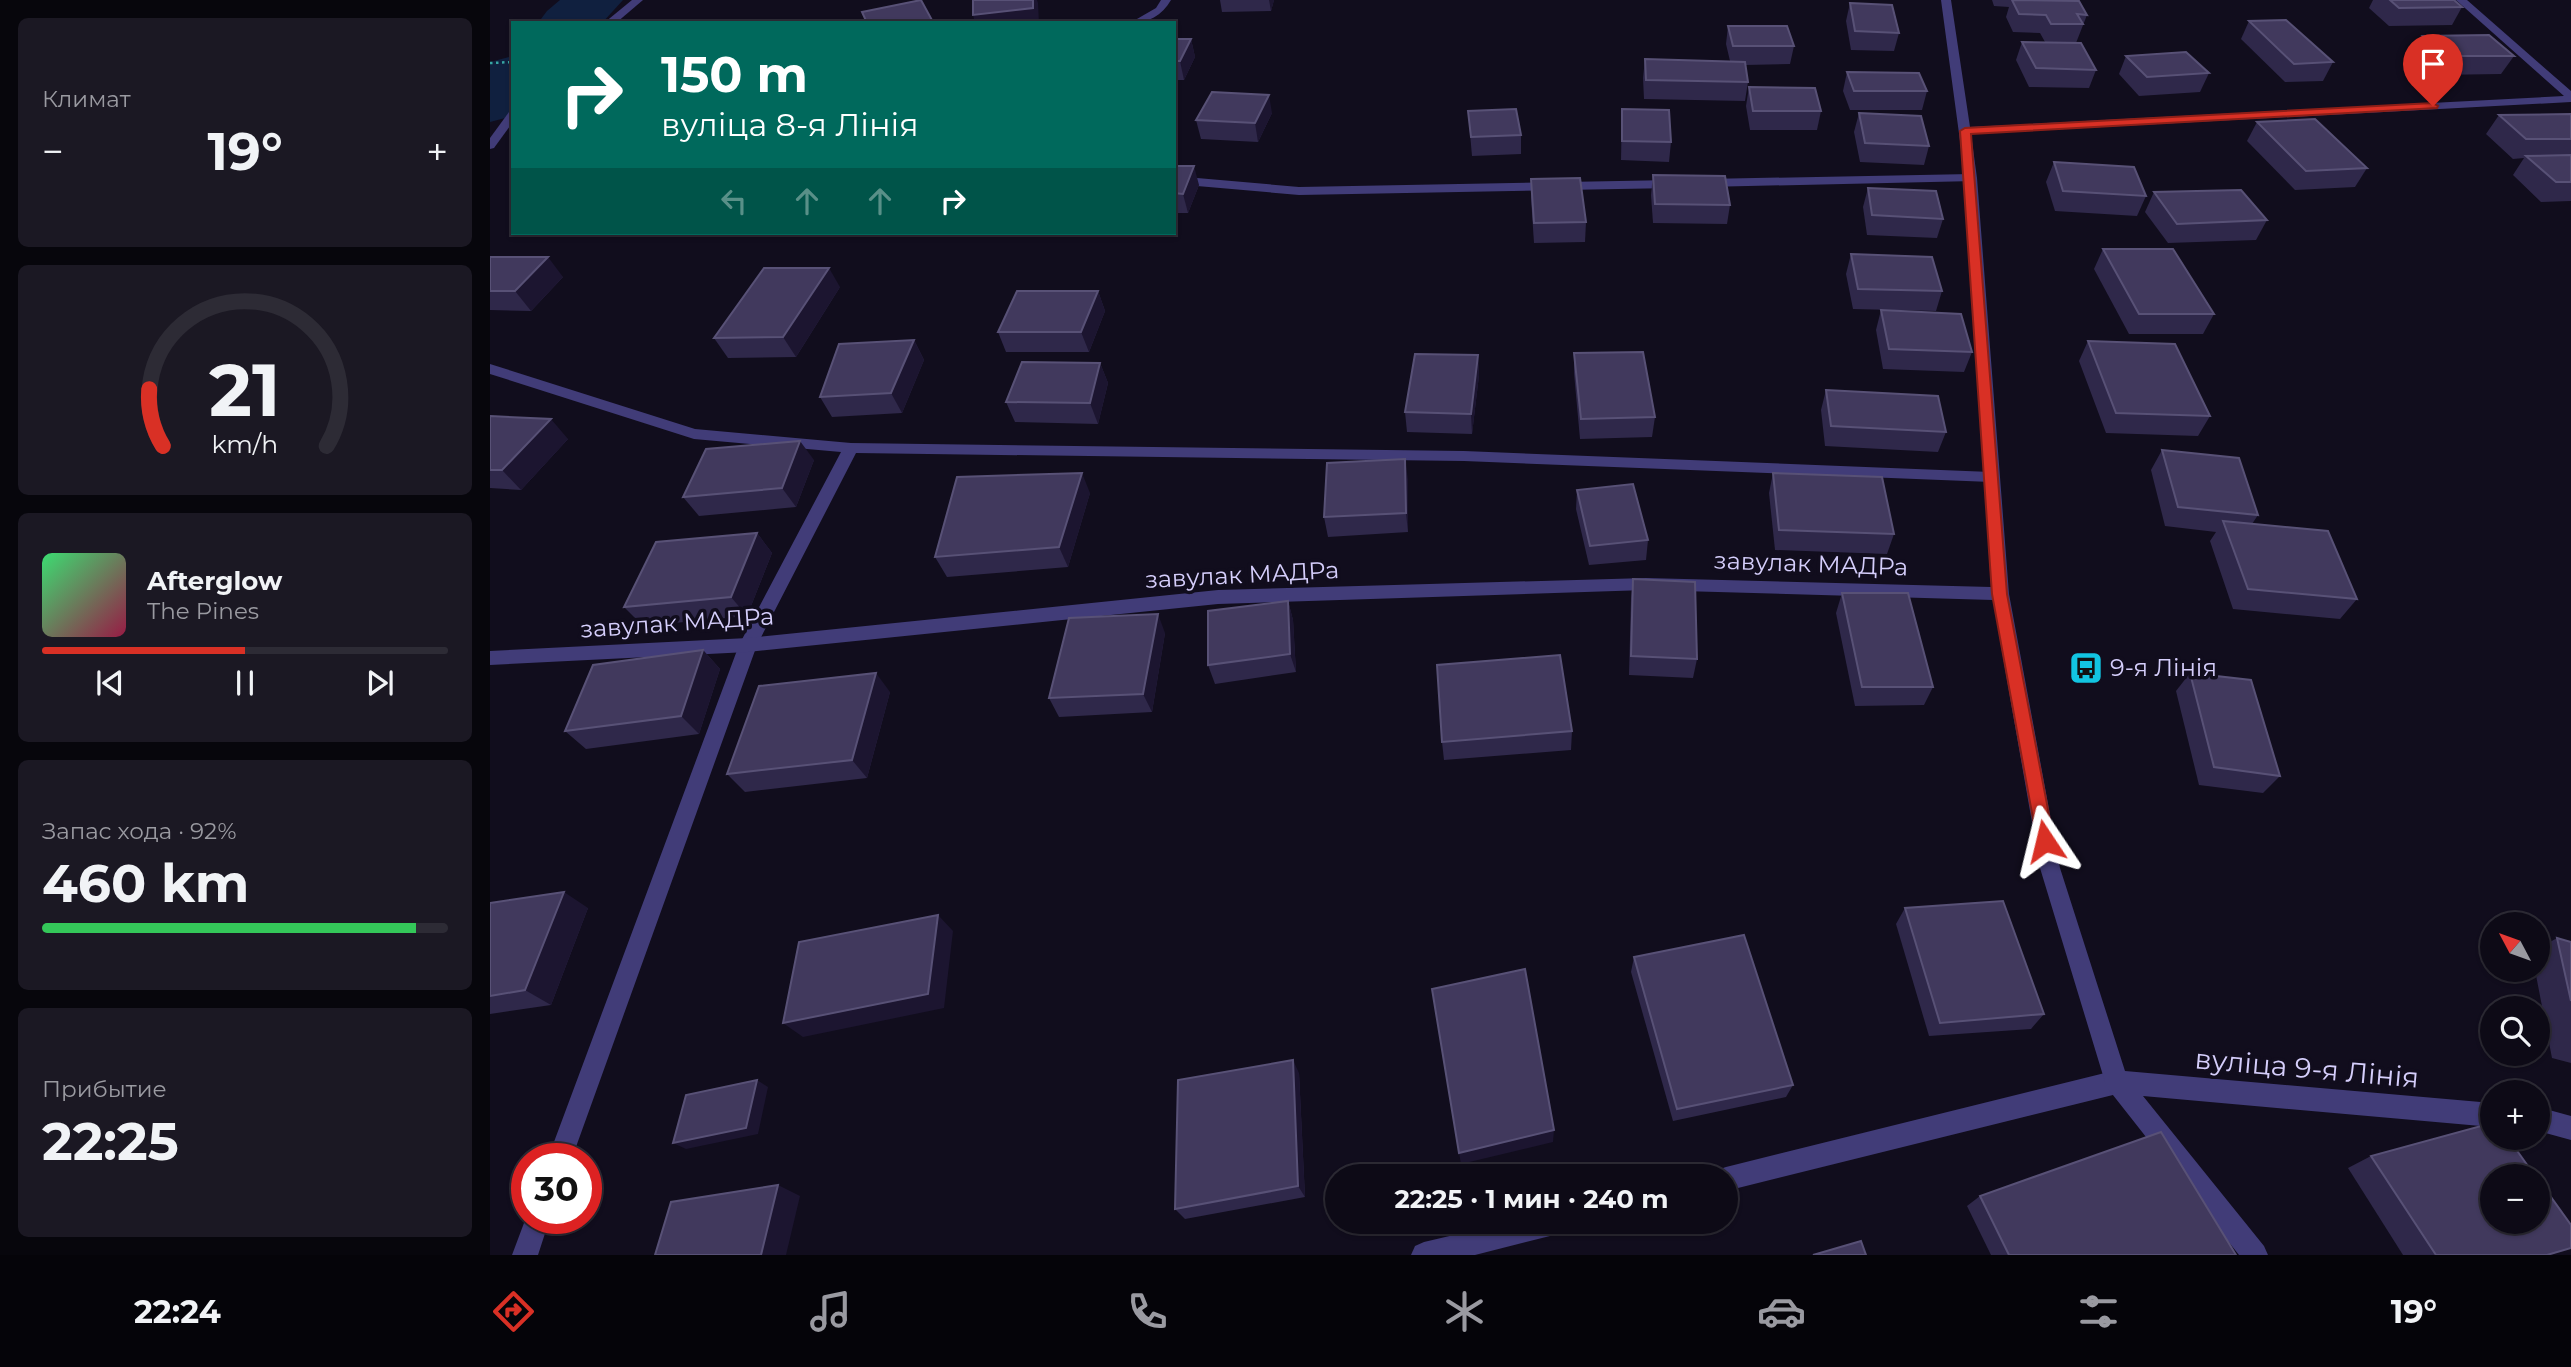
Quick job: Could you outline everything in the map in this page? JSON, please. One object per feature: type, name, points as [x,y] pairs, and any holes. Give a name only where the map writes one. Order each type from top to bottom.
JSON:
[{"type":"street","points":[[612,21],[638,0]]},
{"type":"street","points":[[1139,21],[1160,10],[1166,0]]},
{"type":"street","points":[[1946,0],[1970,178],[2000,594],[2050,868],[2116,1082],[2255,1255]]},
{"type":"street","points":[[2461,0],[2571,98]]},
{"type":"street","points":[[1965,131],[2571,98]]},
{"type":"street","points":[[490,146],[511,117]]},
{"type":"street","points":[[1696,184],[1970,178]]},
{"type":"street","points":[[1176,180],[1298,191],[1682,184]]},
{"type":"street","points":[[490,369],[694,434],[852,448],[1464,456],[1991,477]]},
{"type":"street","points":[[565,1143],[748,645],[852,448]]},
{"type":"street","name":"завулак МАДРа","points":[[490,658],[748,645],[1218,597],[1646,584],[2000,594]]},
{"type":"street","name":"вуліца 9-я Лінія","points":[[1738,1177],[2116,1082],[2480,1114]]},
{"type":"street","points":[[2550,1123],[2571,1129]]},
{"type":"street","points":[[525,1255],[532,1234]]},
{"type":"street","points":[[1424,1255],[1509,1234]]},
{"type":"path","points":[[490,63],[511,62]]},
{"type":"building","points":[[921,0],[932,21],[866,21],[862,12]]},
{"type":"building","points":[[973,0],[1033,0],[1033,8],[973,15]]},
{"type":"building","points":[[2012,0],[2079,1],[2087,15],[2077,14],[2083,24],[2051,24],[2046,15],[2019,14]]},
{"type":"building","points":[[2390,0],[2454,0],[2462,7],[2399,8]]},
{"type":"building","points":[[1850,3],[1892,5],[1899,33],[1855,31]]},
{"type":"building","points":[[2286,20],[2333,62],[2294,64],[2249,21]]},
{"type":"building","points":[[1728,26],[1787,26],[1794,46],[1733,46]]},
{"type":"building","points":[[2489,35],[2514,56],[2446,56],[2423,36]]},
{"type":"building","points":[[1176,39],[1191,39],[1180,61],[1176,61]]},
{"type":"building","points":[[2022,42],[2081,43],[2096,70],[2036,68]]},
{"type":"building","points":[[2186,52],[2209,73],[2147,77],[2126,56]]},
{"type":"building","points":[[1645,59],[1745,62],[1748,82],[1646,80]]},
{"type":"building","points":[[1847,72],[1919,73],[1927,91],[1854,91]]},
{"type":"building","points":[[1749,87],[1815,88],[1821,111],[1753,111]]},
{"type":"building","points":[[1212,92],[1269,95],[1255,123],[1196,120]]},
{"type":"building","points":[[1516,109],[1521,135],[1471,137],[1468,111]]},
{"type":"building","points":[[1622,109],[1669,110],[1671,142],[1622,141]]},
{"type":"building","points":[[1859,113],[1921,116],[1929,146],[1865,143]]},
{"type":"building","points":[[2571,114],[2571,139],[2526,139],[2499,115]]},
{"type":"building","points":[[2315,119],[2367,168],[2306,171],[2257,122]]},
{"type":"building","points":[[2571,155],[2571,182],[2556,182],[2526,156]]},
{"type":"building","points":[[2054,162],[2134,167],[2146,196],[2063,191]]},
{"type":"building","points":[[1176,166],[1194,166],[1183,194],[1176,193]]},
{"type":"building","points":[[1653,175],[1725,176],[1730,205],[1655,204]]},
{"type":"building","points":[[1580,178],[1586,222],[1534,223],[1531,179]]},
{"type":"building","points":[[1868,188],[1936,191],[1943,219],[1872,215]]},
{"type":"building","points":[[2241,190],[2267,220],[2177,224],[2154,192]]},
{"type":"building","points":[[2103,249],[2173,249],[2214,314],[2139,314]]},
{"type":"building","points":[[1851,254],[1932,257],[1942,291],[1858,289]]},
{"type":"building","points":[[490,257],[548,257],[515,291],[490,291]]},
{"type":"building","points":[[764,268],[829,268],[783,337],[714,338]]},
{"type":"building","points":[[1017,291],[1098,291],[1081,332],[998,332]]},
{"type":"building","points":[[1881,310],[1961,314],[1972,352],[1889,349]]},
{"type":"building","points":[[914,340],[891,393],[820,397],[839,344]]},
{"type":"building","points":[[2088,341],[2175,344],[2210,416],[2116,413]]},
{"type":"building","points":[[1643,352],[1655,417],[1581,419],[1574,353]]},
{"type":"building","points":[[1415,354],[1478,355],[1471,414],[1405,412]]},
{"type":"building","points":[[1022,362],[1100,363],[1090,403],[1006,402]]},
{"type":"building","points":[[1826,390],[1938,396],[1946,432],[1831,426]]},
{"type":"building","points":[[490,416],[551,419],[502,470],[490,470]]},
{"type":"building","points":[[800,441],[782,488],[683,497],[706,449]]},
{"type":"building","points":[[2162,450],[2239,458],[2258,515],[2178,507]]},
{"type":"building","points":[[1405,459],[1406,513],[1324,517],[1327,463]]},
{"type":"building","points":[[1082,473],[1059,547],[935,557],[957,477]]},
{"type":"building","points":[[1773,473],[1882,477],[1894,534],[1779,530]]},
{"type":"building","points":[[1633,484],[1648,540],[1590,546],[1577,490]]},
{"type":"building","points":[[2223,521],[2328,531],[2357,599],[2248,589]]},
{"type":"building","points":[[757,533],[731,597],[624,607],[656,542]]},
{"type":"building","points":[[1633,579],[1695,582],[1697,659],[1631,656]]},
{"type":"building","points":[[1842,593],[1908,593],[1933,687],[1862,687]]},
{"type":"building","points":[[1288,601],[1290,654],[1208,665],[1208,611]]},
{"type":"building","points":[[1158,614],[1143,694],[1049,698],[1069,618]]},
{"type":"building","points":[[703,650],[681,716],[565,731],[593,665]]},
{"type":"building","points":[[1560,655],[1572,731],[1442,742],[1437,665]]},
{"type":"building","points":[[876,673],[852,760],[727,774],[759,686]]},
{"type":"building","points":[[2190,673],[2251,680],[2280,776],[2214,767]]},
{"type":"building","points":[[564,892],[525,990],[490,996],[490,903]]},
{"type":"building","points":[[2003,901],[2044,1014],[1940,1023],[1905,908]]},
{"type":"building","points":[[938,915],[928,994],[783,1023],[799,942]]},
{"type":"building","points":[[1744,935],[1793,1085],[1677,1109],[1634,957]]},
{"type":"building","points":[[2557,938],[2571,942],[2571,1001]]},
{"type":"building","points":[[1525,969],[1554,1130],[1459,1153],[1432,989]]},
{"type":"building","points":[[1293,1060],[1298,1186],[1175,1209],[1178,1080]]},
{"type":"building","points":[[757,1080],[746,1128],[673,1143],[686,1095]]},
{"type":"building","points":[[2480,1126],[2480,1150],[2517,1150],[2526,1164],[2480,1164],[2480,1234],[2550,1234],[2550,1196],[2571,1225],[2571,1248],[2547,1255],[2436,1255],[2371,1156]]},
{"type":"building","points":[[2161,1132],[2236,1255],[2009,1255],[1980,1196]]},
{"type":"building","points":[[778,1185],[761,1255],[655,1255],[671,1202]]},
{"type":"building","points":[[1861,1241],[1866,1255],[1813,1255]]},
{"type":"waterway","points":[[569,21],[595,0]]},
{"type":"waterway","points":[[490,103],[511,77]]},
{"type":"place","name":"9-я Лінія","points":[[2086,668]]},
{"type":"route","points":[[2045,841],[2000,594],[1965,131],[2433,106]]}]
